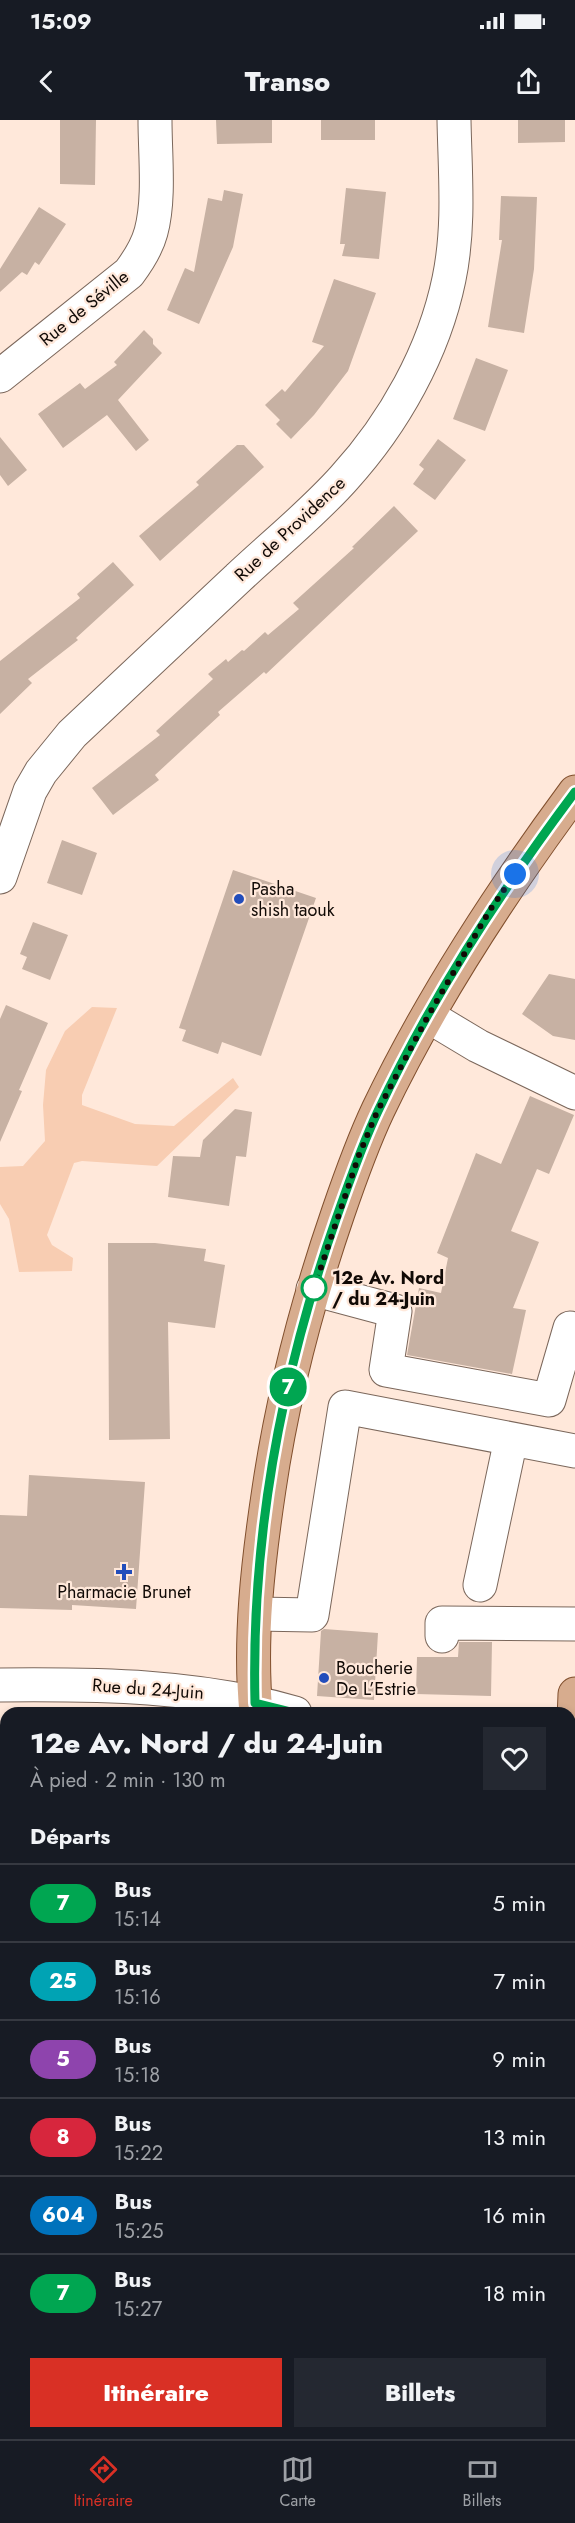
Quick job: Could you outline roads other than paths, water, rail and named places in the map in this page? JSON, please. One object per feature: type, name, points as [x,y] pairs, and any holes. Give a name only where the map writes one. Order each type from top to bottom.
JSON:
[{"type":"main road","points":[[255,1707],[259,1562],[274,1456],[291,1371],[313,1289],[359,1155],[382,1103],[428,1016],[490,910],[575,792]]},
{"type":"street","name":"Rue de Séville","points":[[0,376],[129,273],[142,254],[151,233],[154,208],[155,120]]},
{"type":"street","name":"Rue de Providence","points":[[0,877],[30,791],[56,752],[72,734],[343,480],[368,451],[402,398],[438,320],[449,279],[456,220],[454,120]]},
{"type":"street","points":[[428,1016],[478,1046],[575,1093]]},
{"type":"street","points":[[313,1289],[395,1311],[386,1370],[549,1400],[563,1399],[570,1328],[575,1329]]},
{"type":"street","points":[[256,1614],[312,1615],[345,1407],[575,1451]]},
{"type":"street","points":[[480,1585],[511,1439]]},
{"type":"street","points":[[442,1636],[442,1623],[575,1624]]},
{"type":"street","name":"Rue du 24-Juin","points":[[0,1685],[136,1687],[219,1695],[252,1707]]},
{"type":"place","name":"Pasha shish taouk","points":[[239,899]]},
{"type":"place","name":"12e Av. Nord / du 24-Juin","points":[[314,1288]]},
{"type":"place","name":"Pharmacie Brunet","points":[[124,1572]]},
{"type":"place","name":"Boucherie De L’Estrie","points":[[324,1678]]}]
